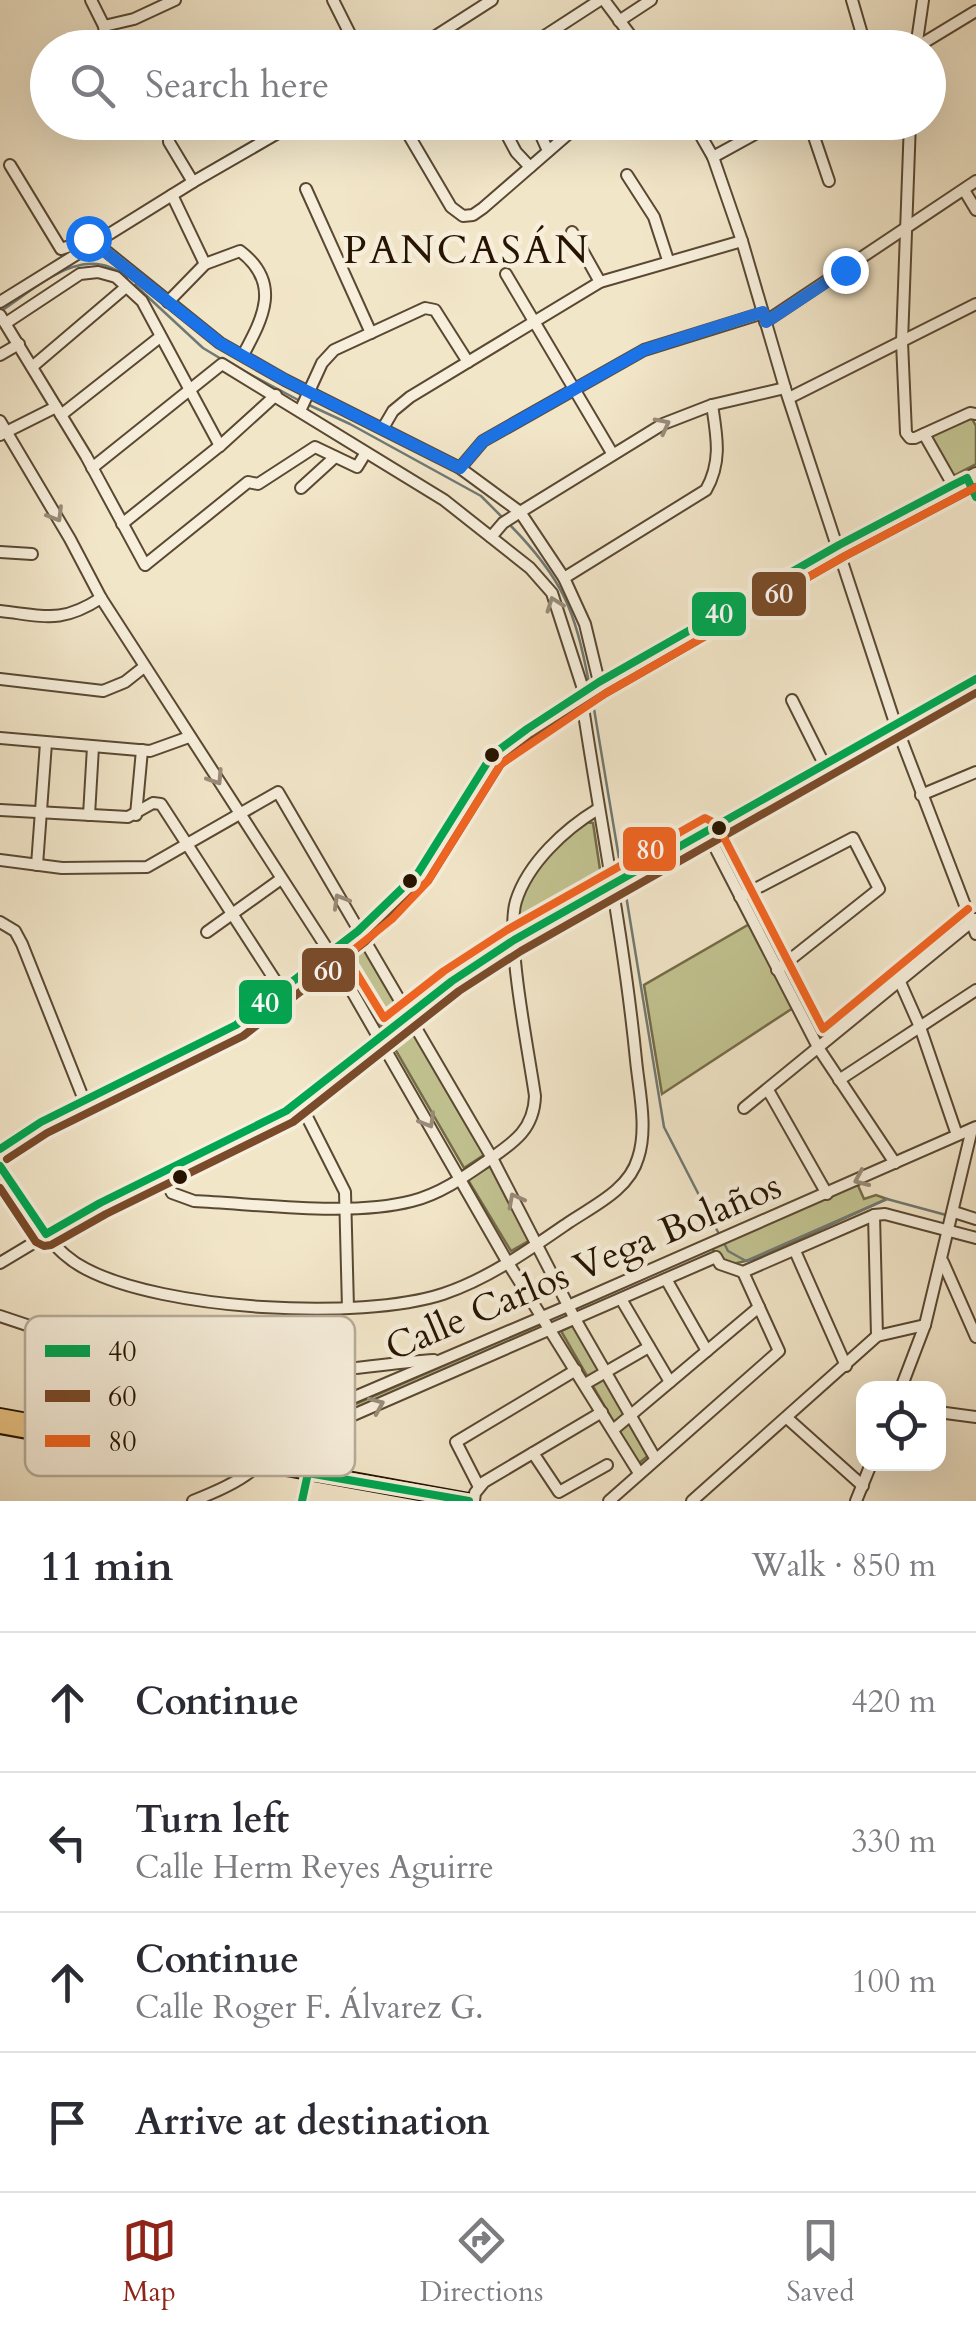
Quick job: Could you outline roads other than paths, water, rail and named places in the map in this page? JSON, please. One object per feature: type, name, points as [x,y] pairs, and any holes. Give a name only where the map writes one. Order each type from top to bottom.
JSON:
[{"type":"highway","points":[[0,1416],[25,1421]]},
{"type":"highway","points":[[0,1426],[25,1430]]},
{"type":"highway","points":[[302,1476],[421,1501]]},
{"type":"highway","points":[[307,1477],[472,1501]]},
{"type":"street","points":[[91,0],[105,30]]},
{"type":"street","points":[[104,26],[134,19],[175,0]]},
{"type":"street","points":[[332,0],[348,30]]},
{"type":"street","points":[[445,30],[492,0]]},
{"type":"street","points":[[554,30],[602,0],[626,30]]},
{"type":"street","points":[[619,21],[652,0]]},
{"type":"street","points":[[852,0],[861,30]]},
{"type":"street","points":[[919,30],[923,0]]},
{"type":"street","points":[[944,30],[976,11]]},
{"type":"street","points":[[169,140],[194,182]]},
{"type":"street","points":[[0,302],[265,140]]},
{"type":"street","points":[[412,140],[451,207],[464,216],[472,216],[483,208],[561,140]]},
{"type":"street","points":[[510,140],[530,166]]},
{"type":"street","points":[[543,140],[548,151]]},
{"type":"street","points":[[704,140],[742,241],[787,393],[895,724],[974,925],[744,1108]]},
{"type":"street","points":[[713,158],[745,140]]},
{"type":"street","points":[[815,140],[829,182]]},
{"type":"street","points":[[909,140],[902,342],[906,433],[910,438],[976,414]]},
{"type":"street","points":[[10,166],[61,249],[88,238],[94,242],[366,454],[444,500],[530,568],[552,593],[589,688]]},
{"type":"street","points":[[627,175],[654,217],[668,260]]},
{"type":"street","points":[[460,468],[483,441],[644,350],[764,317],[906,230],[976,181]]},
{"type":"street","points":[[306,190],[371,333]]},
{"type":"street","points":[[964,190],[976,210]]},
{"type":"street","points":[[172,196],[205,264]]},
{"type":"street","points":[[572,232],[600,282]]},
{"type":"street","points":[[382,428],[393,411],[410,397],[600,282],[742,241]]},
{"type":"street","points":[[168,302],[205,264],[240,251],[262,278],[266,298],[262,319],[243,355]]},
{"type":"street","points":[[220,446],[142,302],[116,278],[98,272],[80,274],[3,318],[144,565],[248,482],[259,483],[315,447],[356,467],[366,454]]},
{"type":"street","points":[[506,274],[612,454]]},
{"type":"street","points":[[32,366],[126,287]]},
{"type":"street","points":[[492,536],[519,513],[663,424],[712,406],[787,393],[976,304]]},
{"type":"street","points":[[304,402],[322,364],[334,350],[425,308],[435,310],[468,362]]},
{"type":"street","points":[[160,337],[58,411],[2,429],[144,667],[330,953],[508,1263],[639,1473]]},
{"type":"street","points":[[0,355],[19,344]]},
{"type":"street","points":[[0,1166],[46,1234],[70,1260],[88,1271],[186,1298],[348,1308],[434,1297],[508,1263],[617,1190],[631,1173],[640,1152],[642,1135],[630,999],[598,809],[585,624],[564,578],[519,513],[460,468],[382,428],[276,395],[222,364],[92,468]]},
{"type":"street","points":[[122,524],[220,446],[276,395]]},
{"type":"street","points":[[564,578],[706,490],[718,460],[712,406]]},
{"type":"street","points":[[924,434],[952,485]]},
{"type":"street","points":[[301,488],[336,456]]},
{"type":"street","points":[[0,1150],[42,1122],[236,1025],[282,991],[358,931],[418,874],[492,755],[589,688],[838,545],[972,475],[976,497]]},
{"type":"street","points":[[1,551],[32,554]]},
{"type":"street","points":[[0,611],[58,618],[77,614],[101,598]]},
{"type":"street","points":[[0,679],[103,691],[144,667]]},
{"type":"street","points":[[0,1262],[100,1203],[300,1102],[452,981],[514,940],[976,679]]},
{"type":"street","points":[[792,700],[824,764]]},
{"type":"street","points":[[0,738],[142,750],[160,749],[189,737]]},
{"type":"street","points":[[37,865],[46,742]]},
{"type":"street","points":[[90,815],[93,746]]},
{"type":"street","points":[[136,815],[142,750]]},
{"type":"street","points":[[921,795],[976,772]]},
{"type":"street","points":[[0,860],[62,868],[147,867],[278,792],[492,1158],[575,1319],[655,1458]]},
{"type":"street","points":[[0,810],[136,815],[153,803],[160,804],[282,991]]},
{"type":"street","points":[[162,1173],[172,1193],[194,1201],[347,1208],[413,1201],[462,1180],[518,1139],[534,1108],[514,940],[516,902],[561,836],[598,809]]},
{"type":"street","points":[[706,830],[819,1049],[895,1163]]},
{"type":"street","points":[[740,898],[853,838],[879,889],[776,970]]},
{"type":"street","points":[[207,932],[282,879]]},
{"type":"street","points":[[0,922],[16,932],[22,944],[84,1100]]},
{"type":"street","points":[[900,982],[920,1027],[957,1135]]},
{"type":"street","points":[[840,1080],[976,990]]},
{"type":"street","points":[[768,1090],[827,1194]]},
{"type":"street","points":[[300,1102],[340,1178],[347,1208],[348,1308]]},
{"type":"street","points":[[904,1381],[925,1325],[974,1128]]},
{"type":"street","name":"Calle Carlos Vega Bolaños","points":[[355,1398],[974,1128]]},
{"type":"street","points":[[876,1336],[874,1215],[976,1219]]},
{"type":"street","name":"Calle Carlos Vega Bolaños","points":[[355,1414],[716,1258],[720,1264],[743,1272],[874,1215]]},
{"type":"street","points":[[952,1221],[976,1238]]},
{"type":"street","points":[[716,1258],[718,1241]]},
{"type":"street","points":[[795,1250],[846,1366]]},
{"type":"street","points":[[942,1262],[976,1337]]},
{"type":"street","points":[[609,1501],[779,1351],[743,1272]]},
{"type":"street","points":[[666,1279],[707,1350]]},
{"type":"street","points":[[621,1299],[670,1382]]},
{"type":"street","points":[[613,1430],[759,1307]]},
{"type":"street","points":[[0,1316],[25,1324]]},
{"type":"street","points":[[692,1501],[876,1336],[925,1325]]},
{"type":"street","points":[[585,1384],[649,1347]]},
{"type":"street","points":[[355,1367],[445,1360]]},
{"type":"street","points":[[479,1487],[456,1442],[576,1370]]},
{"type":"street","points":[[472,1501],[479,1487],[602,1412]]},
{"type":"street","points":[[946,1413],[976,1418]]},
{"type":"street","points":[[787,1418],[862,1486]]},
{"type":"street","points":[[532,1453],[558,1492],[607,1464]]},
{"type":"street","points":[[856,1501],[869,1471]]},
{"type":"street","name":"Calle Carlos Vega Bolaños","points":[[193,1501],[230,1485],[240,1476]]},
{"type":"street","points":[[302,1501],[307,1477]]},
{"type":"waterway","points":[[1,311],[46,280],[78,265],[111,268],[127,278]]},
{"type":"waterway","points":[[135,285],[203,348],[223,360]]},
{"type":"waterway","points":[[238,368],[302,402]]},
{"type":"waterway","points":[[309,405],[481,496],[504,519]]},
{"type":"waterway","points":[[510,525],[555,579],[572,615],[589,683]]},
{"type":"waterway","points":[[591,691],[622,876]]},
{"type":"waterway","points":[[624,883],[664,1127],[719,1234]]},
{"type":"waterway","points":[[723,1241],[728,1251],[746,1261],[887,1199],[946,1215]]},
{"type":"district","name":"PANCASÁN","points":[[467,249]]}]
